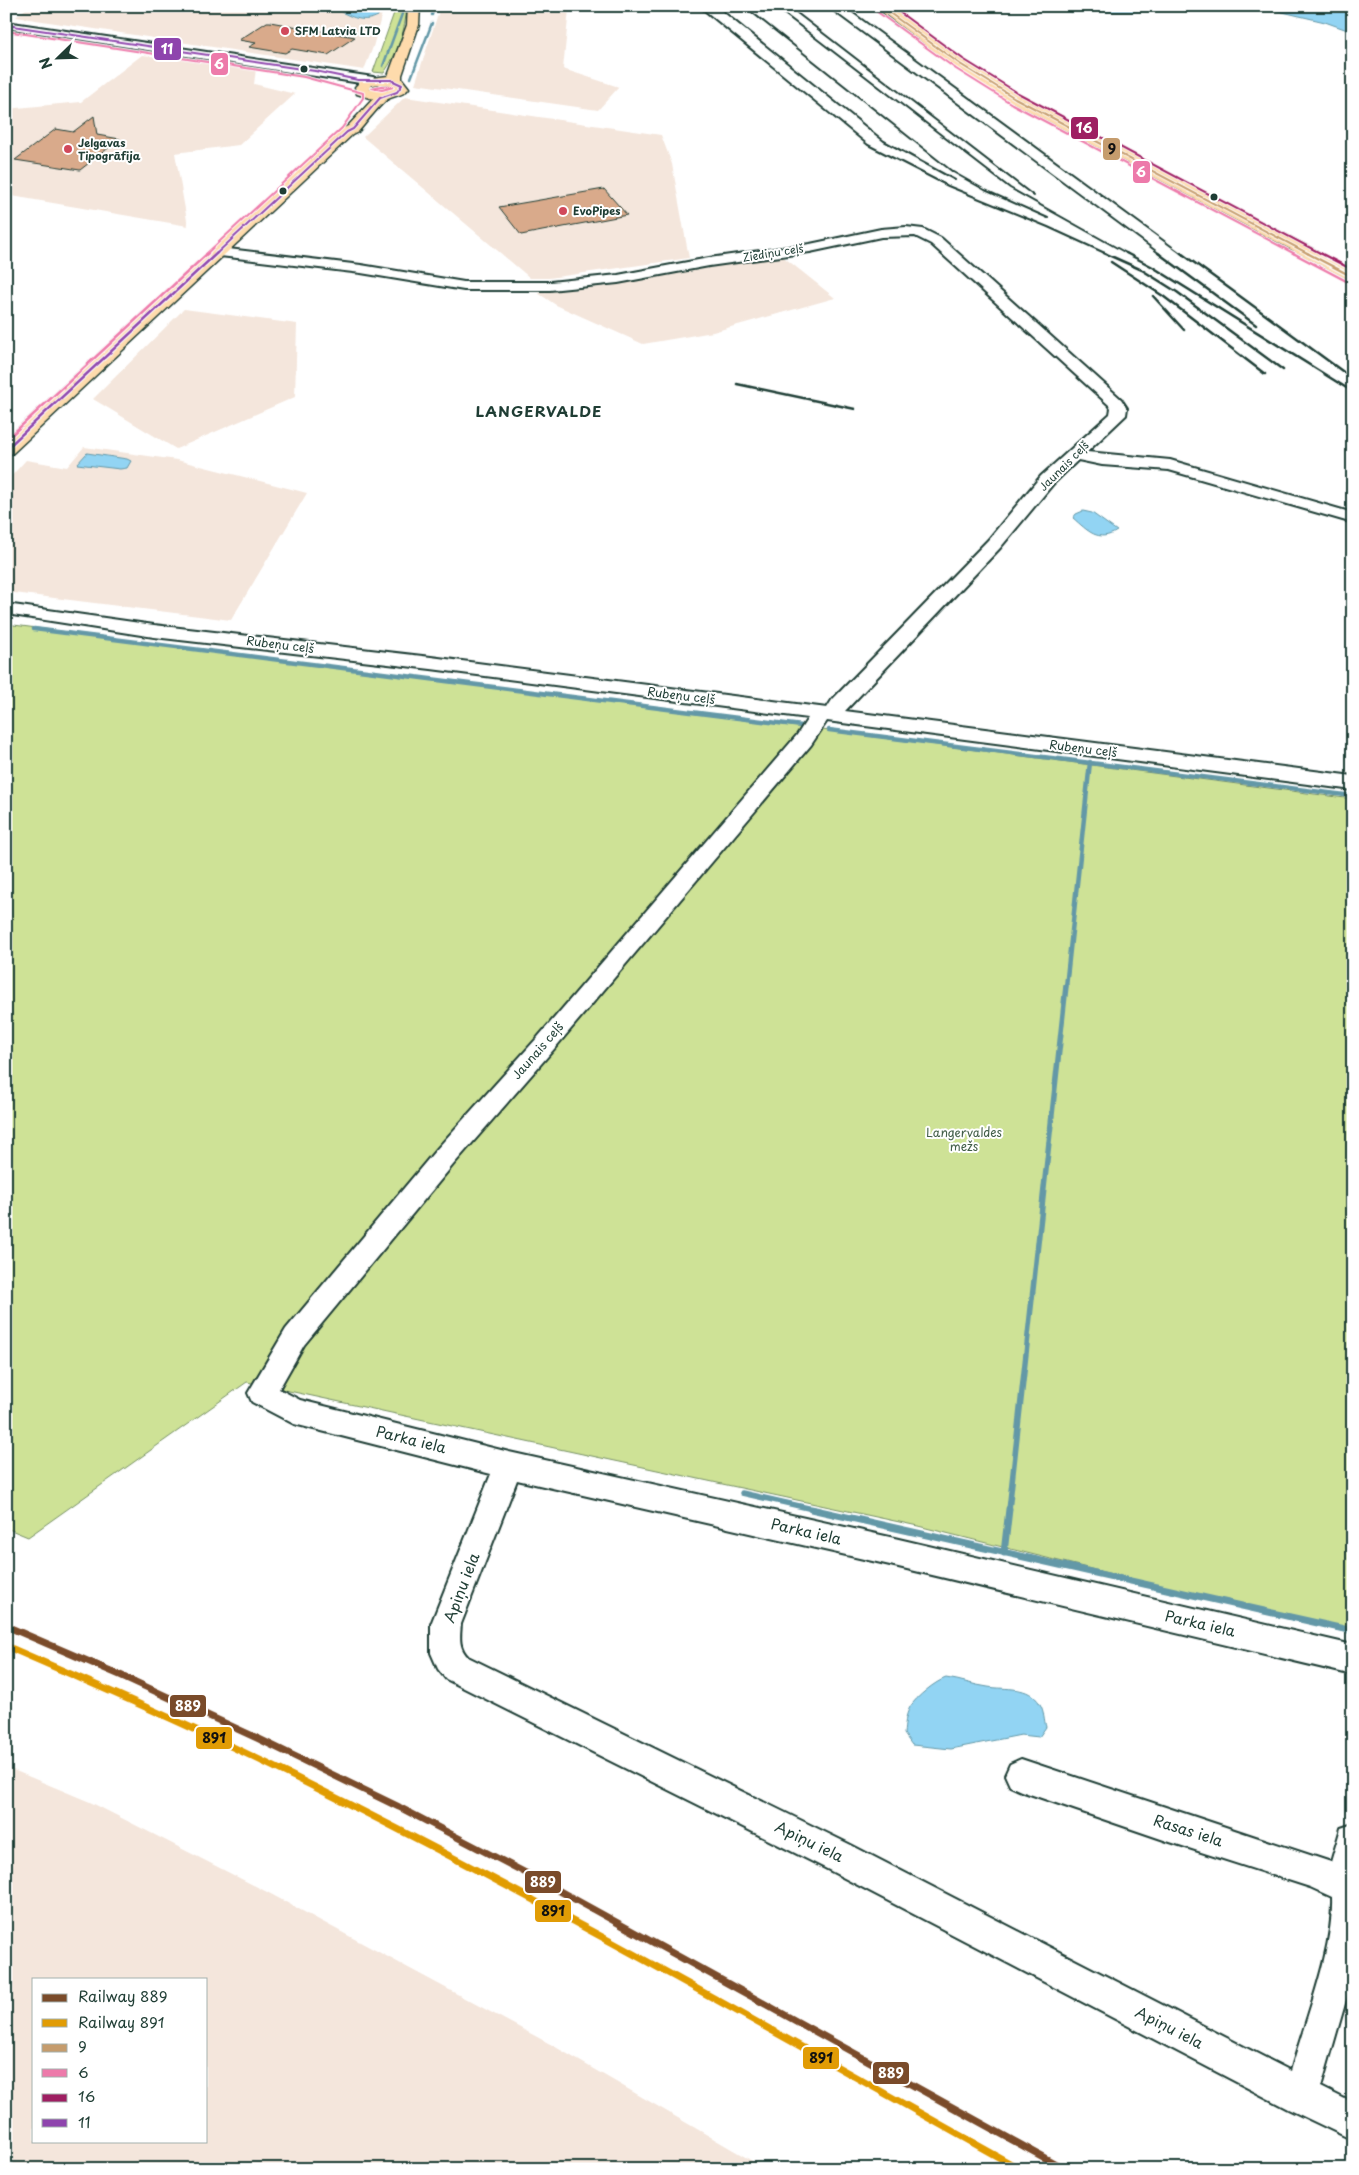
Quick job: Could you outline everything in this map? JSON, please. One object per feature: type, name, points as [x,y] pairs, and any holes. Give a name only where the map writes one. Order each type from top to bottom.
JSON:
[{"type":"main road","points":[[396,81],[395,75],[404,58],[402,56],[413,25],[414,6]]},
{"type":"main road","points":[[880,6],[960,64],[1015,98],[1353,277]]},
{"type":"main road","points":[[347,132],[369,100],[371,85],[402,56]]},
{"type":"main road","points":[[6,449],[353,128],[384,95],[400,90],[402,85],[396,81],[371,85]]},
{"type":"main road","points":[[371,85],[384,95]]},
{"type":"street","points":[[6,25],[305,71],[371,85]]},
{"type":"street","name":"Ziediņu ceļš","points":[[220,252],[361,269],[464,286],[550,286],[618,279],[709,262],[810,248],[880,233],[906,231],[927,235]]},
{"type":"street","name":"Jaunais ceļš","points":[[262,1393],[295,1337],[444,1158],[546,1043],[804,740],[817,722],[838,704],[994,544],[1048,480],[1118,415],[1120,408],[988,286],[972,276],[936,241],[927,235]]},
{"type":"street","points":[[1075,455],[1102,460],[1170,465],[1353,518]]},
{"type":"street","name":"Rubeņu ceļš","points":[[8,608],[136,628],[440,664],[1353,783]]},
{"type":"street","name":"Parka iela","points":[[262,1393],[294,1411],[509,1465],[880,1549],[1353,1660]]},
{"type":"street","name":"Apiņu iela","points":[[509,1465],[446,1624],[445,1646],[448,1660],[457,1668],[837,1856],[1353,2122]]},
{"type":"street","name":"Rasas iela","points":[[1021,1775],[1167,1825],[1315,1872],[1351,1889]]},
{"type":"street","points":[[1301,2096],[1340,1961],[1349,1912],[1351,1889],[1348,1864],[1353,1840]]},
{"type":"shaded area","points":[[29,6],[384,6],[373,47],[364,70],[16,17]]},
{"type":"shaded area","points":[[440,8],[569,9],[563,69],[619,87],[598,110],[415,84]]},
{"type":"shaded area","points":[[142,55],[256,69],[254,84],[295,94],[239,145],[175,153],[188,226],[6,195],[6,109],[81,102]]},
{"type":"shaded area","points":[[405,97],[661,135],[672,164],[689,258],[549,278],[530,278],[363,137]]},
{"type":"shaded area","points":[[781,255],[835,298],[713,332],[643,344],[556,305],[538,293],[609,286]]},
{"type":"shaded area","points":[[184,309],[297,324],[295,397],[176,449],[93,399]]},
{"type":"shaded area","points":[[84,447],[177,460],[307,493],[231,620],[6,592],[6,482],[26,460],[67,467]]},
{"type":"shaded area","points":[[6,1767],[90,1802],[267,1892],[552,2045],[766,2169],[6,2169]]},
{"type":"green space","points":[[396,6],[407,6],[405,24],[400,41],[384,73],[373,72],[394,13],[403,12],[394,11]]},
{"type":"green space","name":"Langervaldes mežs","points":[[6,624],[1353,799],[1353,1634],[918,1526],[247,1382],[28,1537],[6,1528]]},
{"type":"water","points":[[1065,6],[1147,6],[1157,9],[1154,11],[1073,12],[1062,9]]},
{"type":"water","points":[[1257,6],[1353,6],[1353,32],[1325,22]]},
{"type":"water","points":[[345,8],[367,8],[378,13],[378,16],[359,19],[341,12]]},
{"type":"water","points":[[87,453],[131,461],[127,468],[120,469],[77,464]]},
{"type":"water","points":[[1083,511],[1092,513],[1117,531],[1104,536],[1094,534],[1073,518],[1076,514]]},
{"type":"water","points":[[946,1678],[983,1686],[1023,1691],[1030,1694],[1041,1706],[1046,1727],[1039,1737],[1021,1735],[951,1749],[912,1745],[904,1734],[906,1717],[910,1707],[926,1690]]},
{"type":"building","name":"SFM Latvia LTD","points":[[267,22],[355,37],[328,55],[292,49],[285,53],[249,47],[256,43],[239,40]]},
{"type":"building","name":"Jelgavas Tipogrāfija","points":[[94,116],[97,135],[120,139],[80,170],[15,160],[56,129],[73,132]]},
{"type":"building","name":"EvoPipes","points":[[604,189],[627,215],[521,235],[499,207]]},
{"type":"waterway","points":[[432,15],[434,6]]},
{"type":"waterway","points":[[383,66],[402,14]]},
{"type":"waterway","points":[[411,78],[432,23]]},
{"type":"waterway","points":[[34,629],[802,726]]},
{"type":"waterway","points":[[829,730],[1090,763]]},
{"type":"waterway","points":[[1066,987],[1090,763]]},
{"type":"waterway","points":[[1090,763],[1353,796]]},
{"type":"waterway","points":[[1009,1510],[1066,986]]},
{"type":"waterway","points":[[742,1493],[817,1510]]},
{"type":"waterway","points":[[811,1509],[1004,1552]]},
{"type":"waterway","points":[[1004,1552],[1009,1509]]},
{"type":"waterway","points":[[1004,1552],[1353,1631]]},
{"type":"railway","points":[[698,6],[868,145],[948,186],[1048,227],[1107,254]]},
{"type":"railway","points":[[717,6],[884,141],[955,180]]},
{"type":"railway","points":[[744,6],[953,172],[985,190],[1048,218]]},
{"type":"railway","points":[[774,6],[1010,188],[1128,254]]},
{"type":"railway","points":[[788,6],[1034,196]]},
{"type":"railway","points":[[826,6],[1160,254]]},
{"type":"railway","points":[[844,6],[1182,254]]},
{"type":"railway","points":[[1104,253],[1142,270],[1177,292],[1283,370]]},
{"type":"railway","points":[[1126,253],[1151,266],[1353,392]]},
{"type":"railway","points":[[1158,253],[1256,325]]},
{"type":"railway","points":[[1181,253],[1353,379]]},
{"type":"railway","points":[[1111,262],[1163,296],[1265,374]]},
{"type":"railway","points":[[1153,296],[1184,330]]},
{"type":"railway","points":[[737,384],[855,409]]},
{"type":"rail line","name":"889","points":[[6,1626],[120,1675],[257,1738],[399,1807],[547,1884],[1065,2169]]},
{"type":"rail line","name":"891","points":[[6,1646],[236,1748],[458,1860],[647,1961],[1020,2169]]},
{"type":"transit line","name":"9","points":[[880,6],[960,64],[1015,98],[1353,277]]},
{"type":"transit line","name":"16","points":[[891,6],[963,59],[1018,93],[1353,270]]},
{"type":"transit line","name":"6","points":[[876,11],[956,69],[1012,104],[1350,283]]},
{"type":"transit line","name":"11","points":[[6,25],[315,71],[358,80],[391,80],[402,85]]},
{"type":"transit line","name":"6","points":[[6,31],[304,77],[363,93],[363,98],[342,128],[6,440]]},
{"type":"transit line","name":"11","points":[[6,449],[347,132],[353,129],[380,98],[397,92],[402,85]]},
{"type":"transit line","name":"6","points":[[381,86],[393,87],[382,90],[372,88],[381,86]]},
{"type":"place","name":"SFM Latvia LTD","points":[[285,31]]},
{"type":"place","name":"Jelgavas Tipogrāfija","points":[[68,149]]},
{"type":"place","name":"EvoPipes","points":[[563,211]]},
{"type":"district","name":"LANGERVALDE","points":[[539,412]]}]
